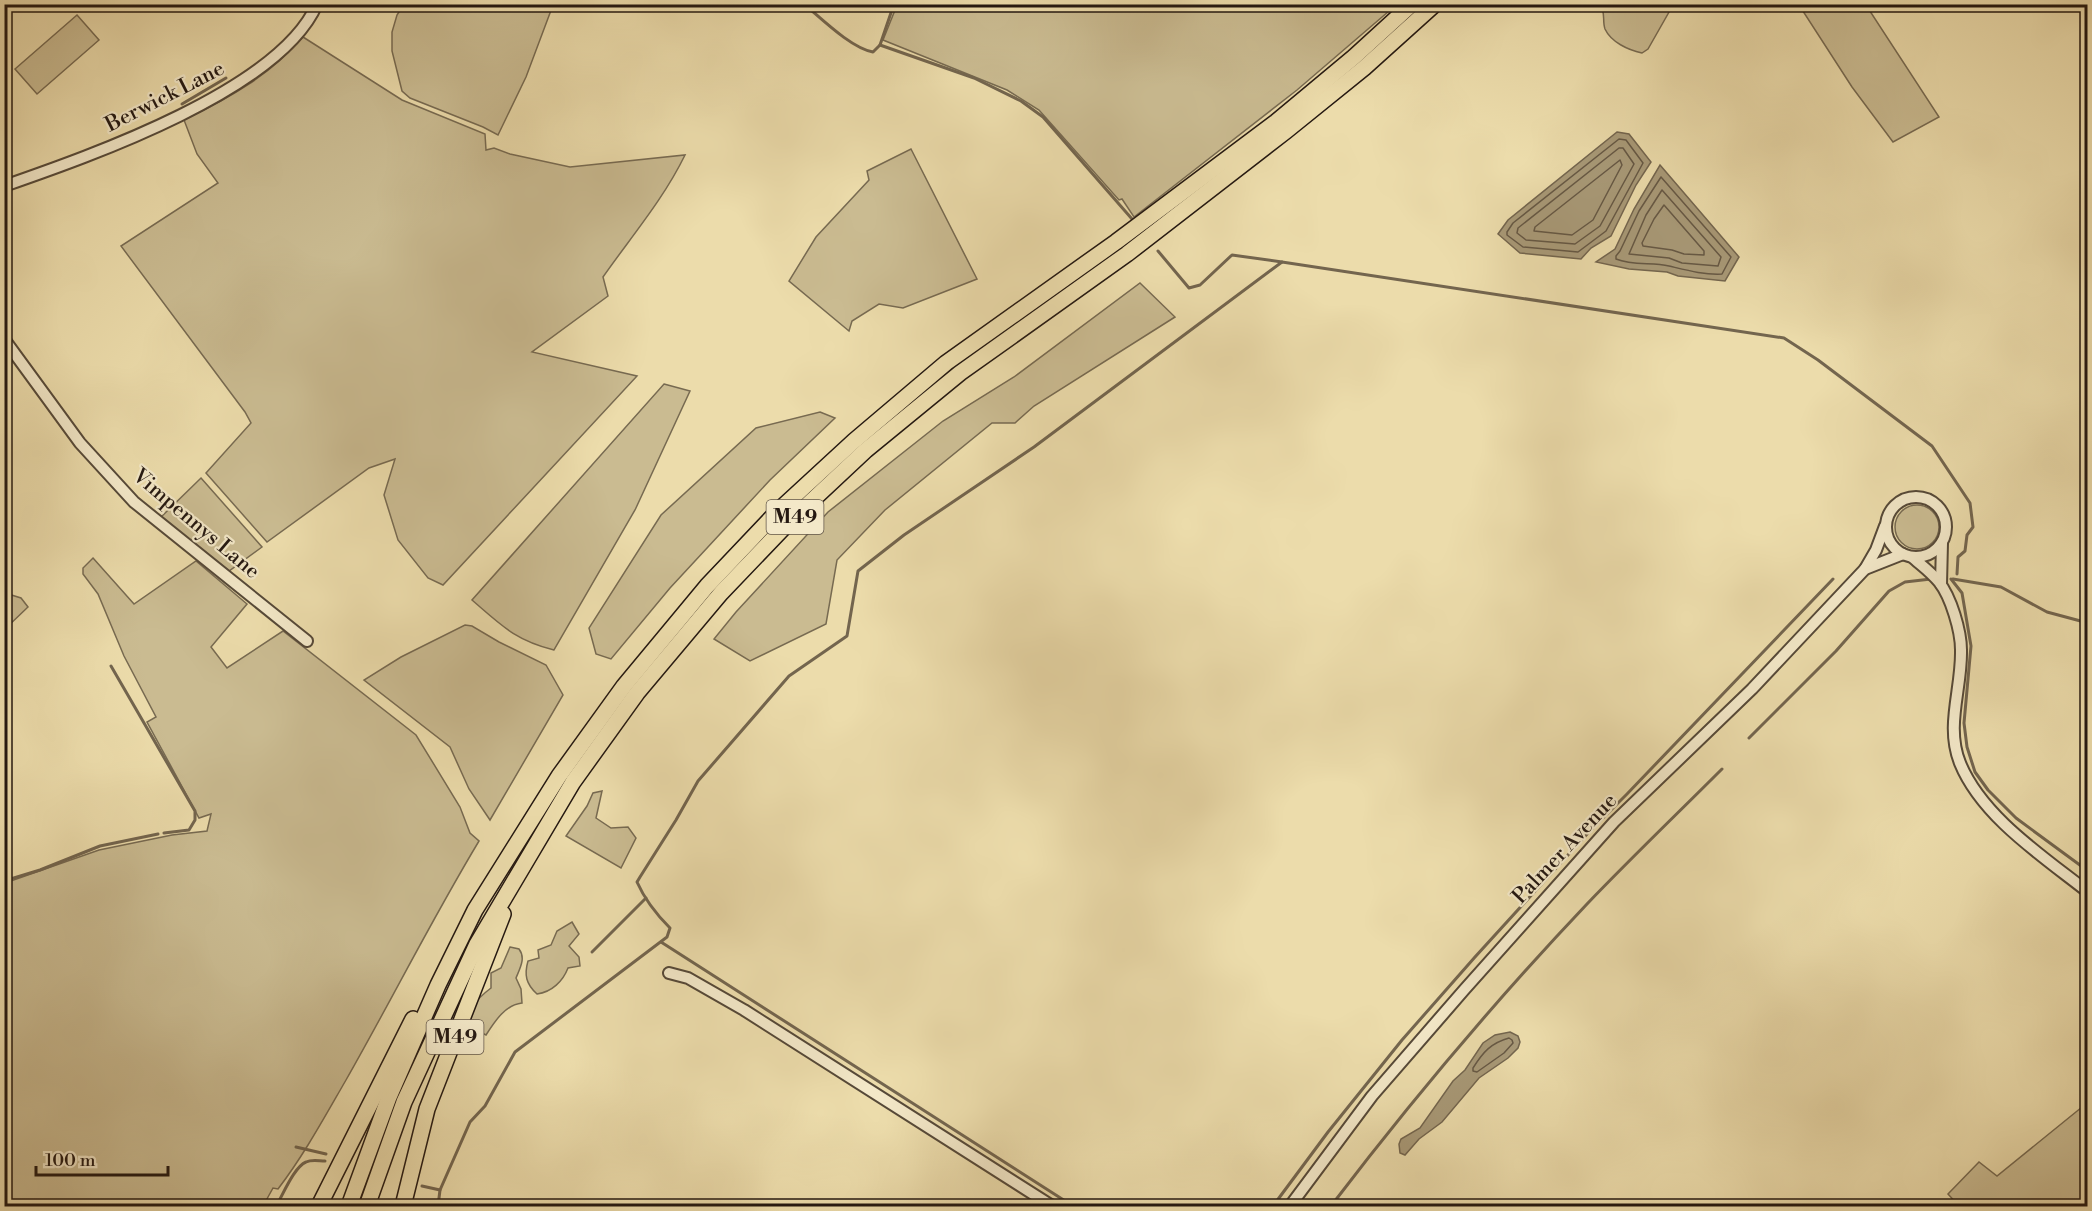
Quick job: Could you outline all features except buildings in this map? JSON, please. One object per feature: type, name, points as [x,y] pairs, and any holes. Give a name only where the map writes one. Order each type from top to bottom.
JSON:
[{"type":"highway","name":"M49","points":[[320,1206],[448,950],[558,776],[624,686],[707,586],[778,511],[854,441],[946,363],[1116,242],[1276,122],[1354,57],[1412,4]]},
{"type":"highway","name":"M49","points":[[367,1206],[404,1102],[477,944],[573,783],[636,693],[721,593],[788,523],[866,450],[960,373],[1127,254],[1277,139],[1364,68],[1435,4]]},
{"type":"highway","name":"M49","points":[[403,1206],[427,1109],[519,872]]},
{"type":"highway","name":"M49","points":[[349,1206],[389,1097],[438,985],[475,910]]},
{"type":"street","name":"Berwick Lane","points":[[4,186],[89,156],[200,105],[233,86],[270,62],[287,47],[303,30],[317,4]]},
{"type":"street","name":"Vimpennys Lane","points":[[4,339],[80,443],[135,502],[307,641]]},
{"type":"street","points":[[1865,569],[1876,550],[1888,516],[1898,503],[1913,497],[1924,498],[1941,509],[1947,530],[1942,543],[1941,584],[1956,620],[1960,637],[1961,651],[1954,700],[1955,743],[1960,763],[1990,810],[2088,892]]},
{"type":"street","points":[[1886,524],[1887,536],[1891,544],[1941,584]]},
{"type":"street","points":[[1908,556],[1928,555],[1942,543]]},
{"type":"street","name":"Palmer Avenue","points":[[1290,1206],[1372,1096],[1599,838],[1752,688],[1865,569],[1908,556]]},
{"type":"street","points":[[669,973],[688,978],[744,1011],[1052,1206]]},
{"type":"shaded area","points":[[404,4],[553,5],[526,77],[498,135],[410,98],[402,91],[392,51],[392,32],[397,15]]},
{"type":"shaded area","points":[[897,4],[1396,5],[1297,90],[1134,217],[1122,199],[1119,200],[1039,110],[1007,90],[883,40]]},
{"type":"shaded area","points":[[1600,5],[1673,5],[1648,49],[1642,53],[1626,48],[1611,38],[1605,29]]},
{"type":"shaded area","points":[[1799,5],[1866,5],[1939,117],[1893,142],[1852,87]]},
{"type":"shaded area","points":[[77,15],[99,40],[37,94],[15,69]]},
{"type":"shaded area","points":[[303,37],[402,100],[485,134],[486,150],[494,148],[510,154],[570,167],[685,155],[657,203],[603,277],[608,296],[532,352],[637,376],[443,585],[428,578],[398,540],[384,495],[395,459],[369,468],[267,542],[206,473],[251,423],[121,246],[218,183],[197,154],[184,120],[217,103],[263,74]]},
{"type":"shaded area","points":[[911,149],[977,279],[903,308],[879,304],[852,321],[849,331],[789,281],[816,237],[869,180],[867,171]]},
{"type":"shaded area","points":[[1140,283],[1175,317],[1034,406],[1015,423],[992,423],[885,510],[837,560],[826,624],[750,661],[714,639],[828,512],[943,421],[1014,377]]},
{"type":"shaded area","points":[[664,384],[690,391],[635,510],[554,650],[519,637],[472,600]]},
{"type":"shaded area","points":[[820,412],[835,418],[770,480],[670,588],[611,659],[596,654],[589,628],[661,515],[756,428]]},
{"type":"shaded area","points":[[201,478],[262,547],[229,571],[161,517]]},
{"type":"shaded area","points":[[1917,505],[1933,511],[1939,527],[1933,543],[1917,549],[1901,543],[1895,527],[1901,511]]},
{"type":"shaded area","points":[[93,558],[134,604],[196,561],[247,604],[211,647],[227,668],[283,631],[416,735],[460,807],[470,833],[479,841],[322,1122],[278,1189],[273,1188],[263,1206],[5,1206],[5,883],[99,850],[172,835],[207,831],[211,814],[199,818],[147,722],[156,717],[124,656],[98,594],[83,574],[83,568]]},
{"type":"shaded area","points":[[5,593],[21,598],[28,607],[5,629]]},
{"type":"shaded area","points":[[465,625],[472,626],[546,665],[563,695],[490,820],[469,789],[450,747],[364,680],[401,657]]},
{"type":"shaded area","points":[[602,791],[596,818],[611,828],[628,827],[636,838],[621,868],[566,836],[587,806],[593,793]]},
{"type":"shaded area","points":[[572,922],[579,934],[569,946],[579,957],[580,966],[568,968],[556,985],[537,994],[530,987],[527,979],[528,961],[539,958],[538,950],[551,945],[557,931]]},
{"type":"shaded area","points":[[510,947],[519,949],[522,956],[522,963],[516,978],[521,989],[522,1003],[506,1010],[486,1035],[476,1030],[469,1031],[469,1017],[473,1006],[491,988],[491,973],[501,968]]},
{"type":"shaded area","points":[[2087,1103],[2087,1206],[1959,1206],[1948,1194],[1979,1162],[1997,1176]]},
{"type":"water","points":[[1617,132],[1629,134],[1651,162],[1636,185],[1611,236],[1591,248],[1581,259],[1520,253],[1498,234],[1508,220]]},
{"type":"water","points":[[1660,165],[1739,257],[1725,281],[1629,269],[1596,262],[1615,249],[1634,209]]},
{"type":"water","points":[[1510,1032],[1518,1036],[1520,1042],[1518,1048],[1508,1058],[1479,1078],[1442,1122],[1419,1139],[1405,1155],[1400,1153],[1401,1139],[1420,1128],[1483,1043],[1495,1035]]},
{"type":"waterway","points":[[804,4],[846,39],[873,52],[880,45],[894,4]]},
{"type":"waterway","points":[[880,45],[974,78],[1021,101],[1043,117],[1132,219]]},
{"type":"waterway","points":[[182,104],[226,78]]},
{"type":"waterway","points":[[1158,251],[1189,288],[1200,285],[1232,255],[1282,262]]},
{"type":"waterway","points":[[438,1206],[440,1190],[470,1122],[485,1106],[515,1052],[667,937],[670,928],[652,907],[637,882],[698,781],[789,676],[847,636],[858,571],[904,535],[1034,447],[1282,262],[1784,338],[1818,360],[1932,446],[1970,503],[1973,527],[1967,535],[1965,551],[1958,557],[1957,574]]},
{"type":"waterway","points":[[4,349],[13,360]]},
{"type":"waterway","points":[[1273,1206],[1328,1132],[1402,1040],[1475,957],[1588,833],[1833,579]]},
{"type":"waterway","points":[[1749,738],[1836,651],[1889,591],[1905,582],[1931,579]]},
{"type":"waterway","points":[[1951,579],[1962,593],[1971,646],[1964,723],[1967,747],[1975,772],[1988,790],[2016,818],[2088,871]]},
{"type":"waterway","points":[[1953,579],[2001,587],[2047,612],[2088,623]]},
{"type":"waterway","points":[[111,666],[195,811],[195,820],[189,830],[164,833]]},
{"type":"waterway","points":[[1331,1206],[1423,1090],[1553,940],[1722,769]]},
{"type":"waterway","points":[[4,881],[40,870],[100,846],[158,834]]},
{"type":"waterway","points":[[592,952],[646,898]]},
{"type":"waterway","points":[[661,942],[1073,1206]]},
{"type":"waterway","points":[[296,1147],[326,1154]]},
{"type":"waterway","points":[[276,1206],[293,1175],[302,1165],[311,1161],[325,1161]]},
{"type":"waterway","points":[[422,1186],[440,1190]]},
{"type":"waterway","points":[[1087,1206],[1093,1203],[1104,1206]]}]
